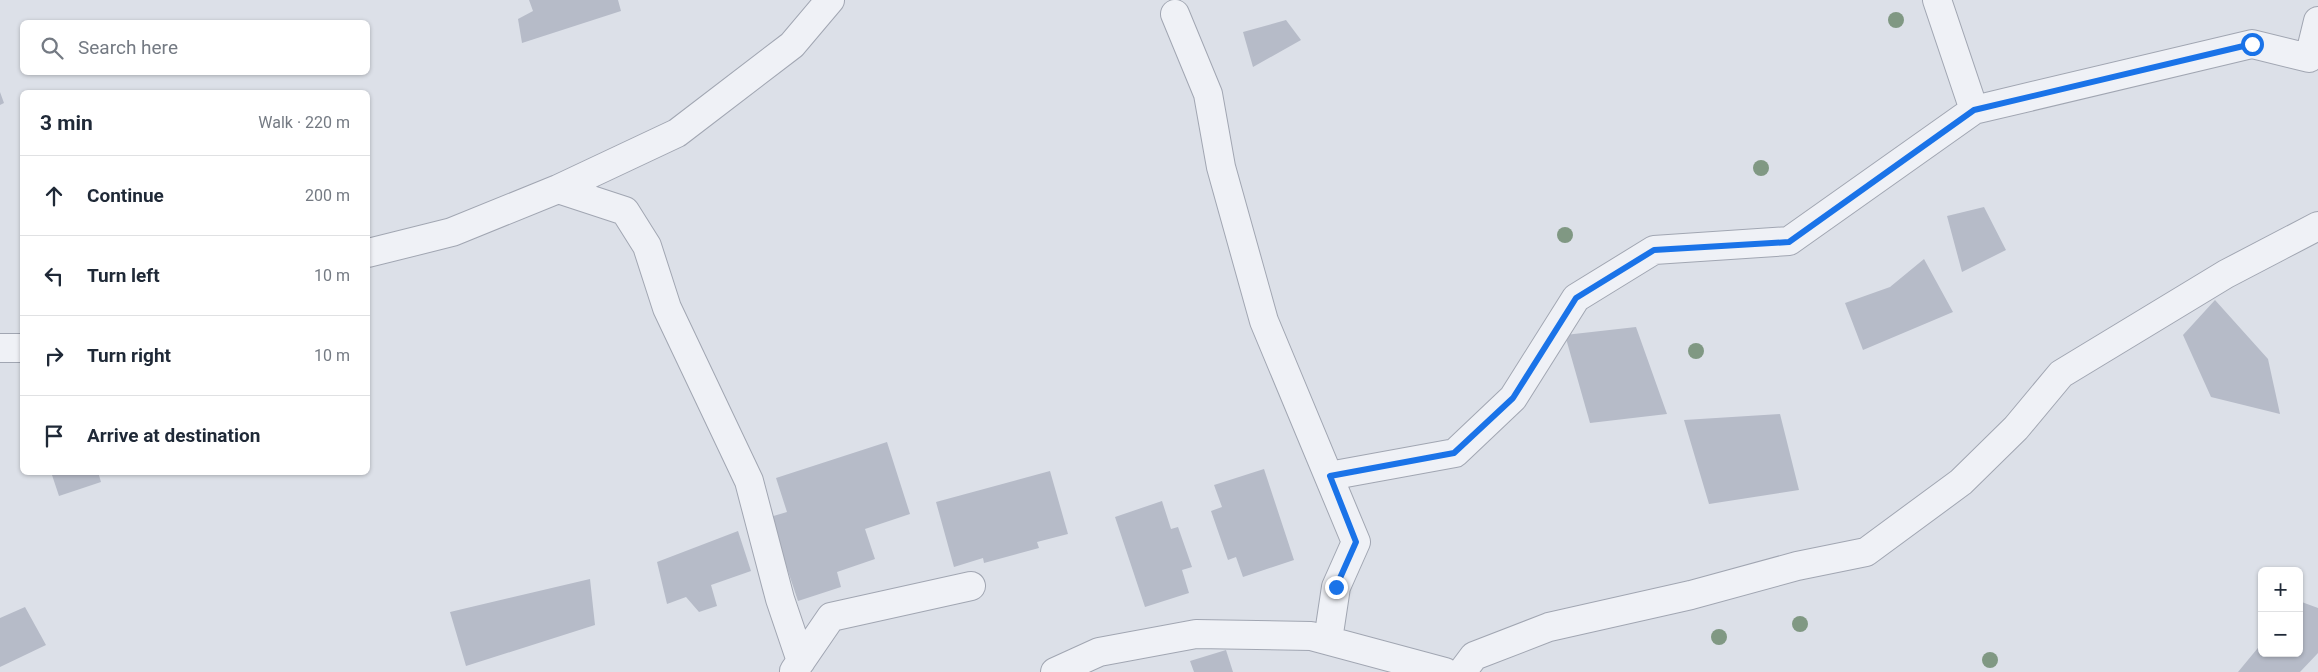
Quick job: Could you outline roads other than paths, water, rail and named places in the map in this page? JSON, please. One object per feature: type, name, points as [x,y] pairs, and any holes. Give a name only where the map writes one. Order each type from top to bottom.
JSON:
[{"type":"street","points":[[370,252],[452,232],[558,189],[677,133],[792,45],[830,0]]},
{"type":"street","points":[[1937,0],[1974,110]]},
{"type":"street","points":[[1175,14],[1208,94],[1221,167],[1264,321],[1356,542],[1336,587],[1328,640]]},
{"type":"street","points":[[1330,476],[1454,453],[1513,398],[1576,298],[1654,250],[1789,242],[1974,110],[2252,44],[2309,58],[2318,21]]},
{"type":"street","points":[[558,189],[625,211],[647,246],[667,308],[749,481],[797,666]]},
{"type":"street","points":[[1462,672],[1474,656],[1549,627],[1691,595],[1797,566],[1866,552],[1961,482],[2016,428],[2062,374],[2226,274],[2318,226]]},
{"type":"street","points":[[0,348],[20,348]]},
{"type":"street","points":[[797,666],[831,617],[971,586]]},
{"type":"street","points":[[1055,672],[1099,652],[1196,634],[1311,636],[1445,672]]}]
